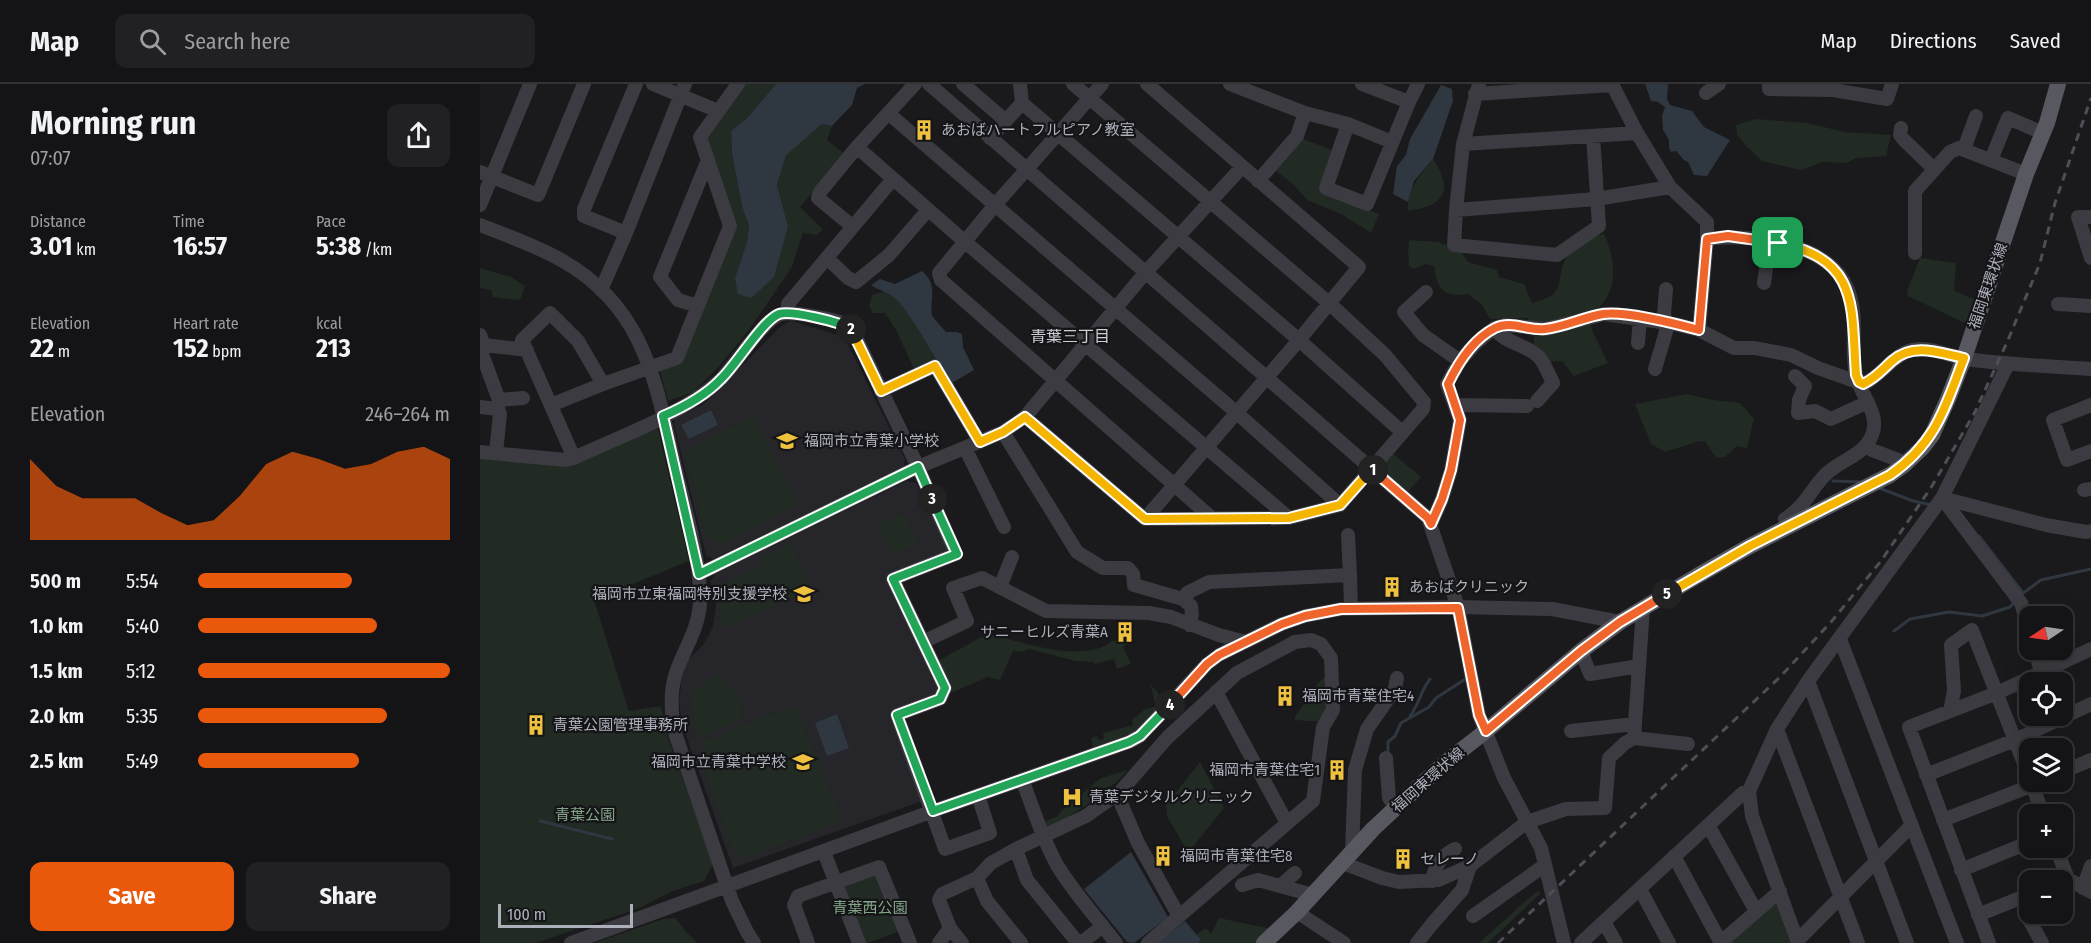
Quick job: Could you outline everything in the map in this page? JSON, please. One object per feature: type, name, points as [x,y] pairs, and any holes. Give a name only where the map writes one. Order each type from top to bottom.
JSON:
[{"type":"main road","name":"福岡東環状線","points":[[1264,943],[1297,912],[1396,807],[1446,762],[1581,651],[1643,608],[1788,526],[1890,475],[1906,463],[1932,435],[1964,358],[2058,84]]},
{"type":"street","points":[[480,205],[486,175],[530,84]]},
{"type":"street","points":[[486,175],[538,195],[584,84]]},
{"type":"street","points":[[626,233],[584,216],[584,209],[636,84]]},
{"type":"street","points":[[653,84],[683,90],[718,111]]},
{"type":"street","points":[[551,405],[677,358],[730,226],[700,137],[738,84]]},
{"type":"street","points":[[852,226],[818,198],[820,192],[857,147],[915,84]]},
{"type":"street","points":[[929,84],[1428,518],[1458,608],[1479,715],[1504,778],[1541,848],[1564,943]]},
{"type":"street","points":[[963,84],[1006,121]]},
{"type":"street","points":[[1020,84],[1022,103],[1299,340],[1402,432]]},
{"type":"street","points":[[1025,417],[1145,519],[1289,518],[1340,505],[1423,409],[1424,402],[1385,355],[1329,303],[1073,84]]},
{"type":"street","points":[[1102,84],[964,241],[939,273],[940,280],[1213,519]]},
{"type":"street","points":[[1145,519],[1359,267],[1147,84]]},
{"type":"street","points":[[1230,84],[1305,113],[1348,124],[1392,142]]},
{"type":"street","points":[[1362,84],[1408,102]]},
{"type":"street","points":[[1348,124],[1326,188],[1367,204],[1408,102],[1418,84]]},
{"type":"street","points":[[1706,93],[1719,84]]},
{"type":"street","points":[[1770,84],[1769,89],[1833,87],[1887,99],[1892,84]]},
{"type":"street","points":[[1593,136],[1599,226],[1557,255],[1454,245],[1463,144],[1477,89],[1612,85],[1637,133],[1670,187],[1707,222],[1699,330]]},
{"type":"street","points":[[601,290],[683,90]]},
{"type":"street","points":[[990,138],[1022,103]]},
{"type":"street","points":[[888,113],[1237,413],[1340,505]]},
{"type":"street","points":[[1258,180],[1298,136],[1305,113]]},
{"type":"street","points":[[1964,149],[1976,116]]},
{"type":"street","points":[[1991,160],[2008,118],[2043,133]]},
{"type":"street","points":[[1901,128],[1900,135],[1904,140],[1934,169]]},
{"type":"street","points":[[1463,144],[1637,133]]},
{"type":"street","points":[[857,147],[1289,518]]},
{"type":"street","points":[[1915,253],[1915,191],[1950,152],[1959,148],[1964,149],[2026,174]]},
{"type":"street","points":[[698,306],[678,300],[660,277],[708,160]]},
{"type":"street","points":[[699,574],[918,467],[1003,432],[1025,417],[1145,273],[1242,167]]},
{"type":"street","points":[[788,313],[788,304],[893,179]]},
{"type":"street","points":[[1456,210],[1596,199],[1670,187]]},
{"type":"street","points":[[827,258],[848,278],[856,282],[889,255],[928,210]]},
{"type":"street","points":[[2091,217],[2078,217],[2091,258]]},
{"type":"street","points":[[480,225],[551,254],[601,290],[614,303],[634,332],[651,368],[699,574],[700,607],[697,624],[677,671],[673,687],[672,720],[728,885],[747,932],[754,943]]},
{"type":"street","points":[[1707,239],[1728,236],[1809,250],[1824,260],[1848,289],[1854,320],[1856,375],[1868,402],[1874,422],[1874,433],[1867,445],[1825,475],[1804,504],[1785,519],[1788,526]]},
{"type":"street","points":[[1764,283],[1770,242]]},
{"type":"street","points":[[1655,369],[1667,323],[1664,314],[1666,289]]},
{"type":"street","points":[[1426,291],[1404,312],[1423,335],[1460,361]]},
{"type":"street","points":[[2058,304],[2091,306]]},
{"type":"street","points":[[574,458],[522,340],[550,313],[578,341],[603,384]]},
{"type":"street","points":[[480,452],[566,460],[574,458],[686,406],[705,393],[722,379],[768,322],[779,314],[788,313],[841,323],[852,329],[957,554],[893,579],[945,688],[940,699],[897,715],[945,849],[990,833],[978,795]]},
{"type":"street","points":[[1431,524],[1442,499],[1455,452],[1460,420],[1448,384],[1460,361],[1475,344],[1494,328],[1505,325],[1546,329],[1604,314],[1640,318],[1699,330],[1734,348],[1755,348],[1791,355],[1818,368],[1863,384],[1873,380],[1893,360],[1911,351],[1923,349],[2008,364],[2091,369]]},
{"type":"street","points":[[1638,343],[1640,318]]},
{"type":"street","points":[[1455,405],[1532,403],[1553,383],[1540,358],[1498,334],[1494,328]]},
{"type":"street","points":[[480,336],[484,345],[527,350]]},
{"type":"street","points":[[482,354],[499,404],[496,453]]},
{"type":"street","points":[[1911,826],[1797,942],[1752,816],[1749,791],[1777,729],[1808,681],[1942,498],[2008,364]]},
{"type":"street","points":[[881,391],[935,366],[980,442]]},
{"type":"street","points":[[1795,376],[1805,386],[1798,400],[1798,413],[1815,411],[1831,419],[1868,402]]},
{"type":"street","points":[[480,407],[523,398]]},
{"type":"street","points":[[2091,405],[2053,420],[2067,460],[2091,451]]},
{"type":"street","points":[[1003,432],[1077,552],[1102,568],[1128,568],[1133,574],[1134,585],[1186,602],[1191,606],[1192,615],[1189,625]]},
{"type":"street","points":[[1867,445],[1872,450],[1906,463]]},
{"type":"street","points":[[965,448],[1004,527]]},
{"type":"street","points":[[1942,498],[2046,525],[2091,531]]},
{"type":"street","points":[[1942,498],[2022,606]]},
{"type":"street","points":[[1348,536],[1351,609]]},
{"type":"street","points":[[1000,587],[1012,558]]},
{"type":"street","points":[[1186,602],[1187,593],[1209,582],[1350,575]]},
{"type":"street","points":[[923,642],[967,621],[952,588],[982,578],[1046,610],[1149,613],[1171,617],[1189,625],[1246,642]]},
{"type":"street","points":[[1397,678],[1395,689],[1368,729],[1356,770],[1347,858],[1382,878],[1399,882],[1438,880],[1470,866],[1527,822],[1566,810],[1605,808],[1609,758],[1635,731],[1643,608]]},
{"type":"street","points":[[571,943],[1129,742],[1140,736],[1207,664],[1219,655],[1282,624],[1305,616],[1341,609],[1552,609],[1620,622]]},
{"type":"street","points":[[1950,711],[1954,691],[1951,645],[1972,630],[2019,749]]},
{"type":"street","points":[[1840,639],[1957,943]]},
{"type":"street","points":[[962,943],[950,928],[939,900],[942,894],[977,878],[991,863],[1016,849],[1086,816],[1117,794],[1167,738],[1237,673],[1295,642],[1311,640],[1321,644],[1331,658],[1333,710],[1323,727],[1313,801],[1148,943]]},
{"type":"street","points":[[2038,660],[2041,672],[2091,649]]},
{"type":"street","points":[[1581,651],[1590,674],[1639,666]]},
{"type":"street","points":[[1808,681],[1907,943]]},
{"type":"street","points":[[1989,943],[1909,727],[2019,682]]},
{"type":"street","points":[[1216,692],[1287,823]]},
{"type":"street","points":[[1926,775],[2015,740],[2091,704]]},
{"type":"street","points":[[1777,729],[1858,943]]},
{"type":"street","points":[[1571,731],[1635,731],[1688,744]]},
{"type":"street","points":[[1386,758],[1389,798],[1396,807]]},
{"type":"street","points":[[2073,767],[2091,760]]},
{"type":"street","points":[[1022,779],[1044,837],[1072,888],[1116,943]]},
{"type":"street","points":[[1943,820],[2019,788]]},
{"type":"street","points":[[1581,943],[1708,825],[1749,791]]},
{"type":"street","points":[[1117,794],[1138,843],[1179,916]]},
{"type":"street","points":[[1708,825],[1756,911]]},
{"type":"street","points":[[1961,870],[2019,846]]},
{"type":"street","points":[[1016,849],[1027,880],[1080,943],[1103,926]]},
{"type":"street","points":[[1432,881],[1434,869],[1441,859],[1455,849]]},
{"type":"street","points":[[824,852],[859,943]]},
{"type":"street","points":[[1674,856],[1721,942],[1780,891]]},
{"type":"street","points":[[1473,916],[1545,865]]},
{"type":"street","points":[[1417,943],[1462,890],[1470,866]]},
{"type":"street","points":[[808,943],[794,905],[798,896],[879,867],[910,943]]},
{"type":"street","points":[[2073,884],[2087,890],[2091,867]]},
{"type":"street","points":[[1280,886],[1295,873]]},
{"type":"street","points":[[977,878],[987,901],[1021,943]]},
{"type":"street","points":[[1242,885],[1258,880],[1313,895]]},
{"type":"street","points":[[1640,890],[1669,943]]},
{"type":"street","points":[[1978,915],[2019,898]]},
{"type":"street","points":[[1297,912],[1344,943]]},
{"type":"street","points":[[1604,922],[1616,943]]},
{"type":"street","points":[[2031,924],[2042,943]]},
{"type":"street","points":[[939,943],[950,928]]},
{"type":"shaded area","points":[[776,84],[865,84],[857,88],[852,105],[832,126],[822,124],[786,155],[777,185],[788,226],[774,277],[751,298],[738,294],[735,278],[747,242],[749,225],[742,207],[732,153],[731,131],[747,118]]},
{"type":"shaded area","points":[[1645,84],[1668,84],[1667,99],[1670,105],[1692,111],[1704,127],[1730,140],[1707,176],[1694,175],[1688,162],[1676,151],[1671,152],[1669,140],[1663,130],[1662,116],[1665,107],[1658,102],[1651,101]]},
{"type":"shaded area","points":[[1441,85],[1452,89],[1453,101],[1433,159],[1414,181],[1408,202],[1393,194],[1397,166],[1406,155],[1410,139]]},
{"type":"shaded area","points":[[922,271],[932,287],[932,316],[946,332],[962,334],[963,347],[974,370],[950,384],[906,311],[892,296],[871,285],[880,279],[895,284]]},
{"type":"shaded area","name":"福岡市立青葉小学校","points":[[791,321],[844,337],[905,459],[904,467],[713,559],[706,556],[674,424],[675,418],[704,404],[782,325]]},
{"type":"shaded area","points":[[711,410],[718,425],[689,439],[681,425]]},
{"type":"shaded area","name":"福岡市立青葉中学校","points":[[907,481],[916,483],[949,549],[948,553],[888,579],[942,689],[939,695],[893,714],[925,800],[733,868],[682,724],[679,701],[682,677],[688,660],[704,644],[713,627],[716,606],[710,582],[715,574]]},
{"type":"shaded area","points":[[837,714],[849,748],[827,756],[815,723]]},
{"type":"shaded area","points":[[1131,852],[1168,917],[1134,943],[1127,942],[1084,889]]},
{"type":"shaded area","points":[[1185,921],[1201,940],[1198,943],[1158,943]]},
{"type":"green space","points":[[741,84],[776,84],[747,118],[731,131],[732,153],[742,207],[749,225],[747,242],[735,278],[788,226],[777,185],[786,154],[822,124],[832,126],[827,140],[846,155],[815,194],[812,193],[800,207],[823,230],[816,235],[803,233],[792,267],[749,330],[719,366],[693,392],[668,401],[660,371],[679,363],[735,224],[707,137]]},
{"type":"green space","points":[[1756,119],[1807,123],[1845,132],[1891,135],[1886,156],[1856,158],[1847,163],[1823,162],[1801,170],[1762,161],[1746,146],[1737,135],[1736,125]]},
{"type":"green space","points":[[1303,139],[1335,151],[1322,191],[1379,214],[1371,233],[1341,214],[1307,200],[1294,185],[1276,171]]},
{"type":"green space","points":[[1433,159],[1443,180],[1442,195],[1438,201],[1430,205],[1408,211],[1412,189]]},
{"type":"green space","points":[[1604,234],[1612,256],[1611,289],[1599,307],[1589,314],[1592,330],[1608,363],[1574,376],[1562,361],[1547,362],[1533,350],[1534,337],[1527,318],[1490,319],[1482,305],[1468,294],[1453,295],[1443,290],[1437,281],[1434,266],[1426,264],[1414,269],[1409,266],[1409,240],[1438,242],[1460,250],[1468,262],[1497,270],[1499,277],[1524,284],[1532,303],[1554,294],[1567,256],[1576,246],[1588,238]]},
{"type":"green space","points":[[1920,258],[1956,263],[1954,291],[1977,300],[1969,325],[1908,296],[1907,291]]},
{"type":"green space","points":[[480,268],[511,277],[525,286],[521,299],[493,297],[491,290],[480,288]]},
{"type":"green space","points":[[888,290],[900,293],[936,360],[914,369],[896,330],[885,313],[873,313],[869,306],[872,295]]},
{"type":"green space","points":[[1687,394],[1740,403],[1754,419],[1747,448],[1737,446],[1725,457],[1716,458],[1705,441],[1665,452],[1651,444],[1635,404]]},
{"type":"green space","points":[[753,416],[796,499],[796,505],[723,545],[705,536],[684,452]]},
{"type":"green space","name":"青葉公園","points":[[657,425],[689,561],[594,600],[629,711],[661,706],[669,741],[713,864],[704,881],[673,891],[637,909],[536,943],[480,943],[480,457],[567,463]]},
{"type":"green space","points":[[1391,452],[1421,477],[1408,492],[1379,467]]},
{"type":"green space","points":[[904,513],[919,544],[892,556],[877,525]]},
{"type":"green space","points":[[791,543],[811,590],[724,628],[720,614],[718,588],[764,564],[761,557]]},
{"type":"green space","points":[[987,634],[1034,646],[1069,651],[1100,648],[1112,641],[1130,642],[1123,647],[1131,664],[1117,669],[1114,659],[1095,664],[1029,649],[1020,652],[1013,651],[1000,680],[988,677],[951,693],[936,662]]},
{"type":"green space","points":[[719,674],[736,693],[744,711],[741,721],[702,737],[693,722],[692,691]]},
{"type":"green space","points":[[1328,674],[1330,709],[1324,722],[1295,720],[1318,683]]},
{"type":"green space","points":[[1150,684],[1166,701],[1142,727],[1127,736],[1093,748],[1091,738],[1097,736],[1099,740],[1104,739],[1103,733],[1133,725],[1132,720],[1144,710],[1156,706]]},
{"type":"green space","points":[[795,705],[843,820],[748,858],[732,850],[703,767],[707,765],[700,742]]},
{"type":"green space","points":[[1200,762],[1224,808],[1192,848],[1185,847],[1166,815],[1165,802]]},
{"type":"green space","points":[[1128,770],[1084,807],[1048,829],[1045,821],[1058,816],[1101,778]]},
{"type":"green space","name":"青葉西公園","points":[[878,871],[900,931],[868,943],[861,943],[840,885]]},
{"type":"green space","points":[[1537,891],[1541,893],[1488,943],[1479,943]]},
{"type":"green space","points":[[1777,904],[1790,943],[1729,943],[1772,905]]},
{"type":"green space","points":[[676,918],[698,943],[594,943],[663,919]]},
{"type":"green space","points":[[1219,918],[1272,929],[1255,943],[1198,943],[1197,934],[1206,928],[1211,934]]},
{"type":"waterway","points":[[1833,481],[1864,482]]},
{"type":"waterway","points":[[1879,488],[1913,501],[1932,505]]},
{"type":"waterway","points":[[1979,536],[2023,593]]},
{"type":"waterway","points":[[2022,594],[2041,580],[2091,569]]},
{"type":"waterway","points":[[1894,631],[1910,619],[1949,612],[1982,616],[2010,607],[2015,601]]},
{"type":"waterway","points":[[1388,753],[1388,742],[1395,736],[1401,723],[1429,707],[1436,698],[1467,678]]},
{"type":"waterway","points":[[1410,716],[1430,679]]},
{"type":"waterway","points":[[540,821],[612,839]]},
{"type":"railway","points":[[1498,943],[1780,677],[1831,622],[1881,561],[1932,486],[1975,412],[2008,340],[2040,263],[2055,203],[2091,98]]},
{"type":"place","name":"あおばハートフルピアノ教室","points":[[924,130]]},
{"type":"place","name":"福岡市立青葉小学校","points":[[787,441]]},
{"type":"place","name":"あおばクリニック","points":[[1392,587]]},
{"type":"place","name":"福岡市立東福岡特別支援学校","points":[[804,594]]},
{"type":"place","name":"サニーヒルズ青葉A","points":[[1125,632]]},
{"type":"place","name":"福岡市青葉住宅4","points":[[1285,696]]},
{"type":"place","name":"青葉公園管理事務所","points":[[536,725]]},
{"type":"place","name":"福岡市立青葉中学校","points":[[803,762]]},
{"type":"place","name":"福岡市青葉住宅1","points":[[1337,770]]},
{"type":"place","name":"青葉デジタルクリニック","points":[[1072,797]]},
{"type":"place","name":"福岡市青葉住宅8","points":[[1163,856]]},
{"type":"place","name":"セレーノ","points":[[1403,859]]},
{"type":"district","name":"青葉三丁目","points":[[1070,336]]},
{"type":"route","points":[[1728,236],[1778,243],[1809,250],[1836,272],[1848,289],[1854,320],[1856,375],[1859,382],[1863,384],[1873,380],[1893,360],[1911,351],[1923,349],[1964,358],[1932,435],[1922,448],[1890,475],[1750,546],[1620,622],[1581,651],[1486,731],[1479,715],[1458,608],[1341,609],[1305,616],[1282,624],[1219,655],[1207,664],[1140,736],[1129,742],[933,811],[897,715],[940,699],[945,688],[893,579],[957,554],[918,467],[699,574],[663,416],[686,406],[722,379],[768,322],[779,314],[788,313],[841,323],[852,329],[881,391],[935,366],[980,442],[1003,432],[1025,417],[1145,519],[1289,518],[1340,505],[1372,469],[1428,518],[1431,524],[1451,470],[1460,420],[1448,384],[1460,361],[1494,328],[1514,325],[1546,329],[1604,314],[1622,315],[1699,330],[1707,239],[1728,236]]}]
